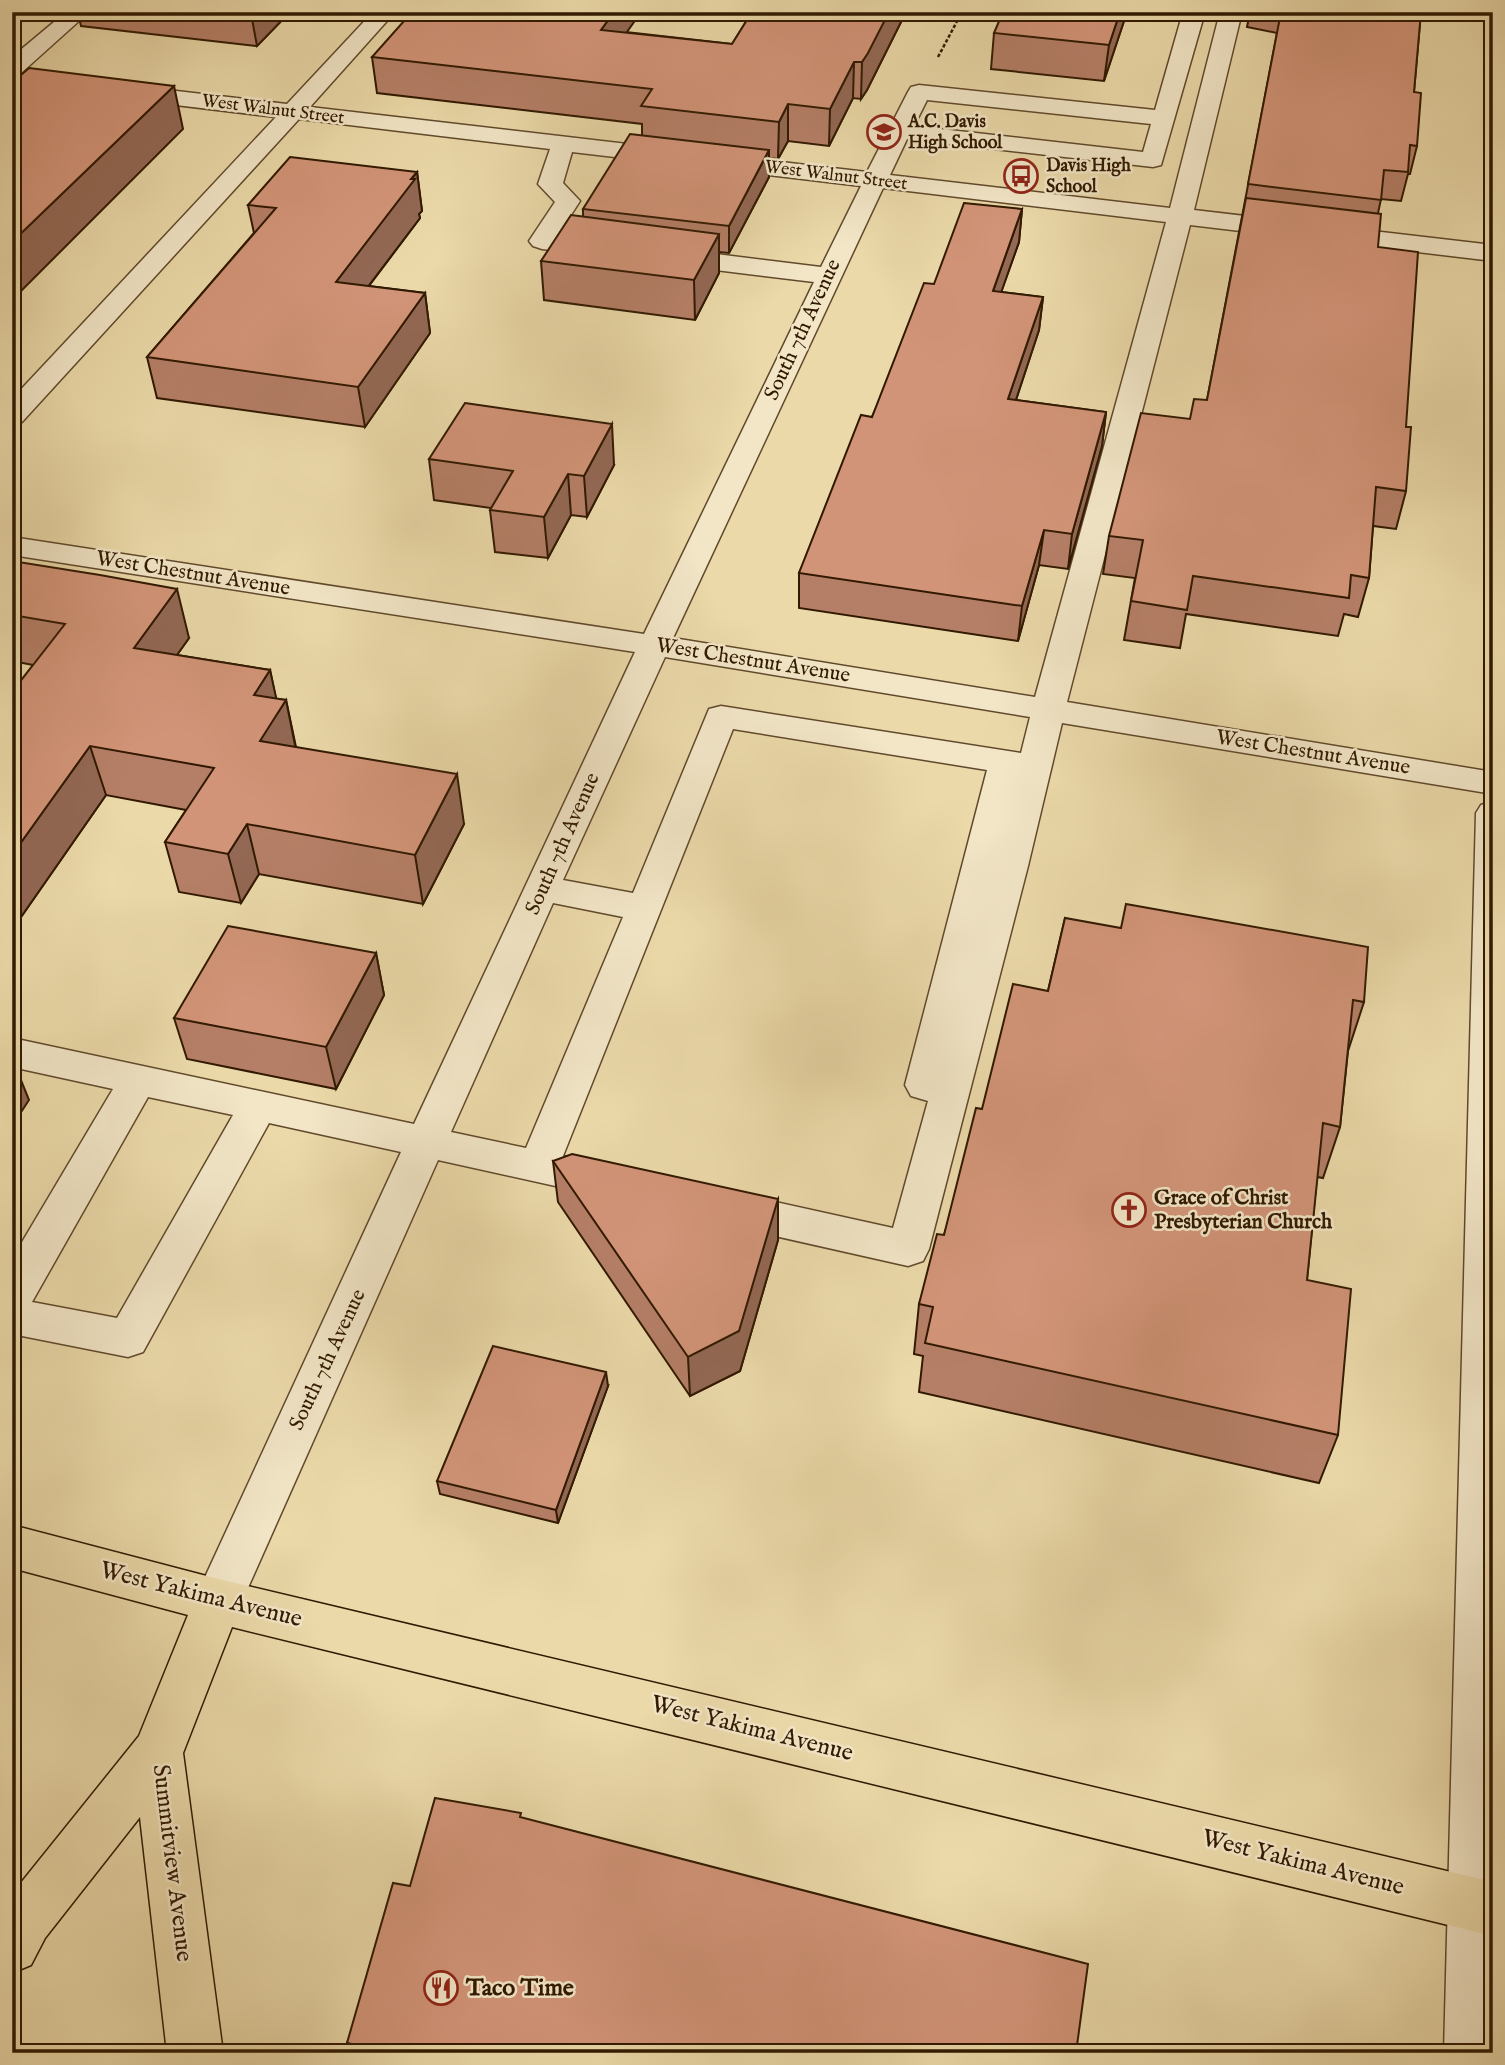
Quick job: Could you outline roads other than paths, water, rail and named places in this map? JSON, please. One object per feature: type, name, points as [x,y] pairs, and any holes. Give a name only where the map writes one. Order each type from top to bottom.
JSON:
[{"type":"main road","name":"West Yakima Avenue","points":[[12,1546],[218,1601],[1483,1907]]},
{"type":"main road","name":"Summitview Avenue","points":[[195,2053],[158,1753],[218,1601]]},
{"type":"main road","points":[[12,1946],[26,1919],[158,1753]]},
{"type":"street","points":[[12,69],[79,12]]},
{"type":"street","points":[[12,416],[384,12]]},
{"type":"street","points":[[899,131],[1153,160],[1194,12]]},
{"type":"street","points":[[690,1200],[908,1249],[951,1090],[1020,764],[1048,709],[1180,216],[1231,12]]},
{"type":"street","points":[[26,32],[52,35]]},
{"type":"street","points":[[12,78],[39,81]]},
{"type":"street","name":"West Walnut Street","points":[[106,89],[1493,253]]},
{"type":"street","name":"South 7th Avenue","points":[[218,1601],[654,645],[919,92],[1164,118]]},
{"type":"street","points":[[563,144],[550,184],[568,201],[542,241],[623,251]]},
{"type":"street","points":[[650,254],[829,276]]},
{"type":"street","name":"West Chestnut Avenue","points":[[12,547],[654,645],[1493,783]]},
{"type":"street","points":[[540,1166],[721,717],[1020,764]]},
{"type":"street","points":[[1472,2053],[1483,1907],[1493,813]]},
{"type":"street","points":[[543,889],[645,908]]},
{"type":"street","points":[[12,1052],[635,1188]]},
{"type":"street","points":[[12,1298],[138,1080]]},
{"type":"street","points":[[12,1316],[128,1339],[260,1106]]},
{"type":"place","name":"A.C. Davis High School","points":[[884,132]]},
{"type":"place","name":"Davis High School","points":[[1021,176]]},
{"type":"place","name":"Grace of Christ Presbyterian Church","points":[[1129,1210]]},
{"type":"place","name":"Taco Time","points":[[441,1988]]}]
